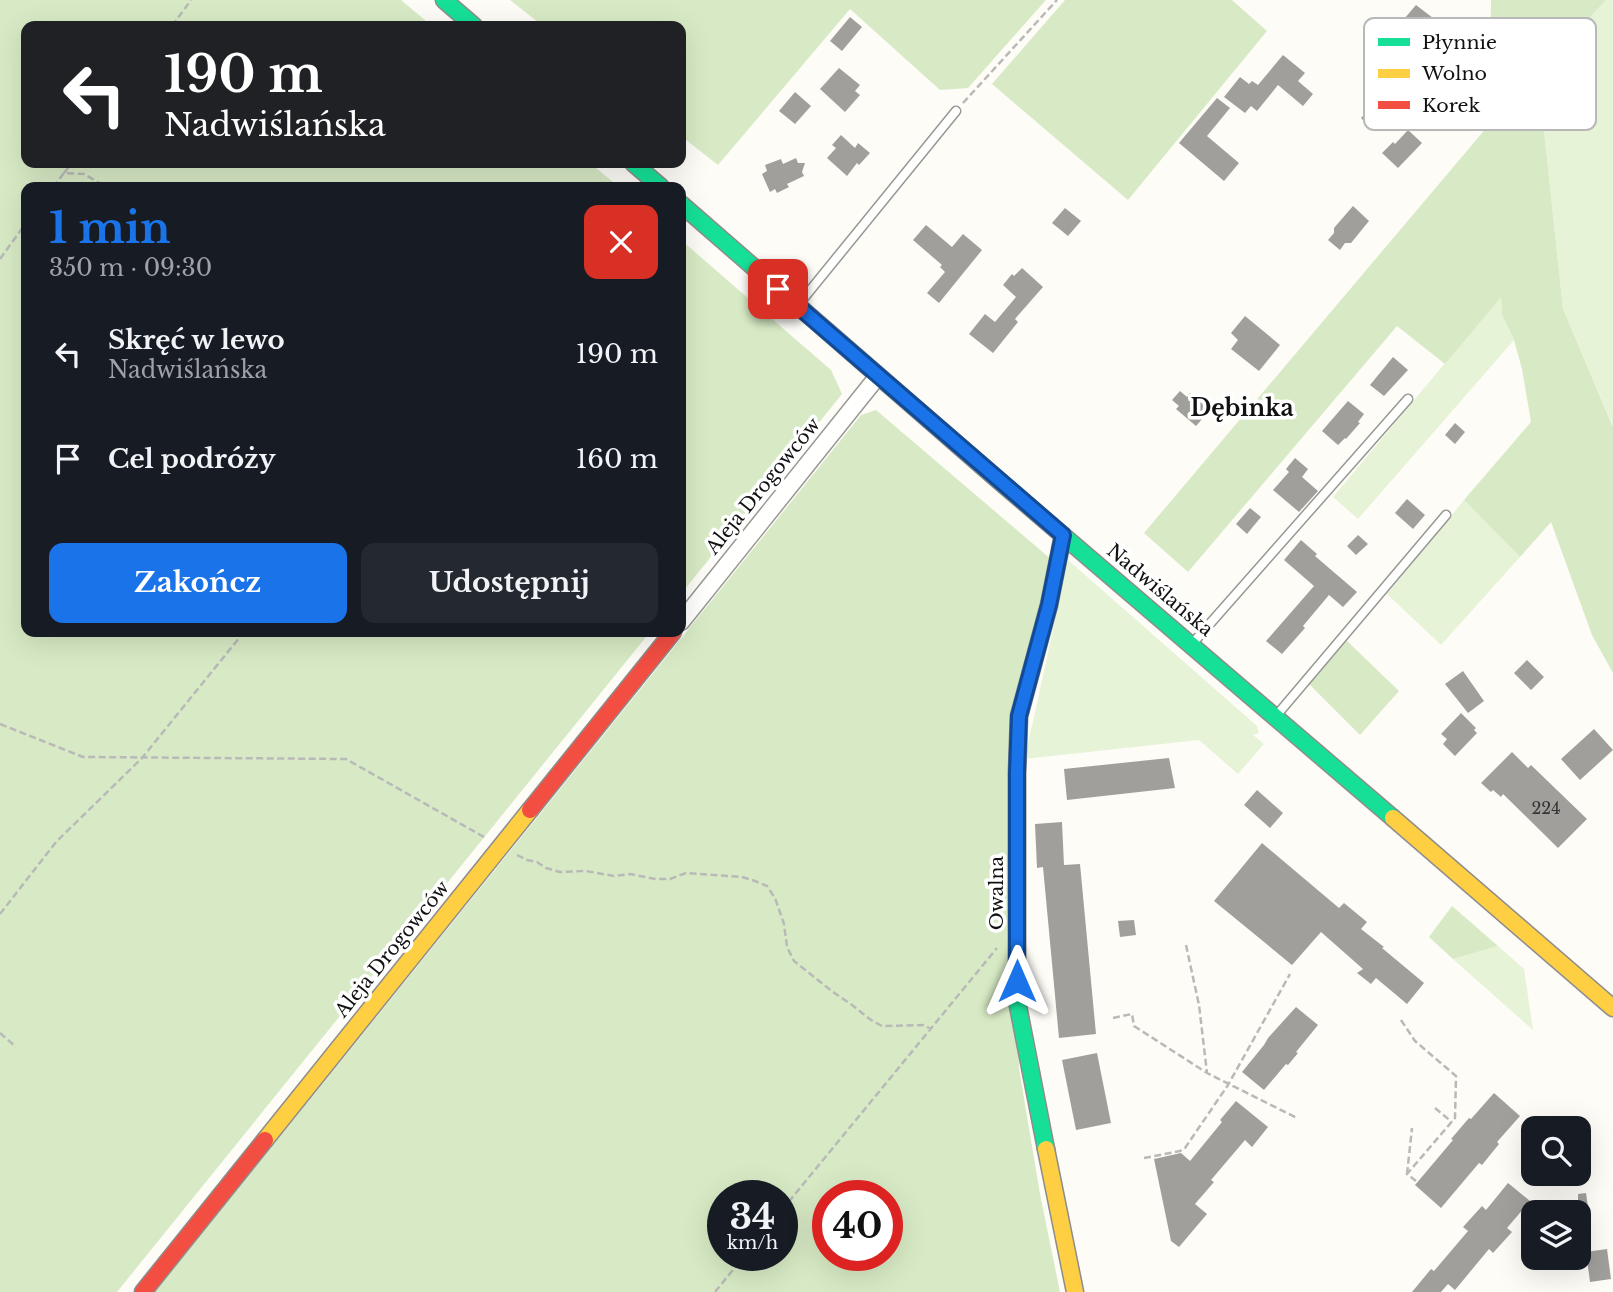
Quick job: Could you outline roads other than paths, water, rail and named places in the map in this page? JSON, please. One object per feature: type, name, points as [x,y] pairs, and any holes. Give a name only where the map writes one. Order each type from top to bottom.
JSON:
[{"type":"street","points":[[444,0],[468,21]]},
{"type":"street","points":[[639,168],[656,182]]},
{"type":"street","name":"Nadwiślańska","points":[[686,208],[1613,1008]]},
{"type":"street","name":"Aleja Drogowców","points":[[686,616],[878,376]]},
{"type":"street","name":"Owalna","points":[[1063,535],[1049,605],[1019,716],[1017,1001],[1075,1292]]},
{"type":"street","name":"Aleja Drogowców","points":[[143,1292],[669,637]]},
{"type":"lane","points":[[797,306],[956,111]]},
{"type":"lane","points":[[1192,645],[1408,399]]},
{"type":"lane","points":[[1276,717],[1446,515]]},
{"type":"district","name":"Dębinka","points":[[1242,408]]}]
